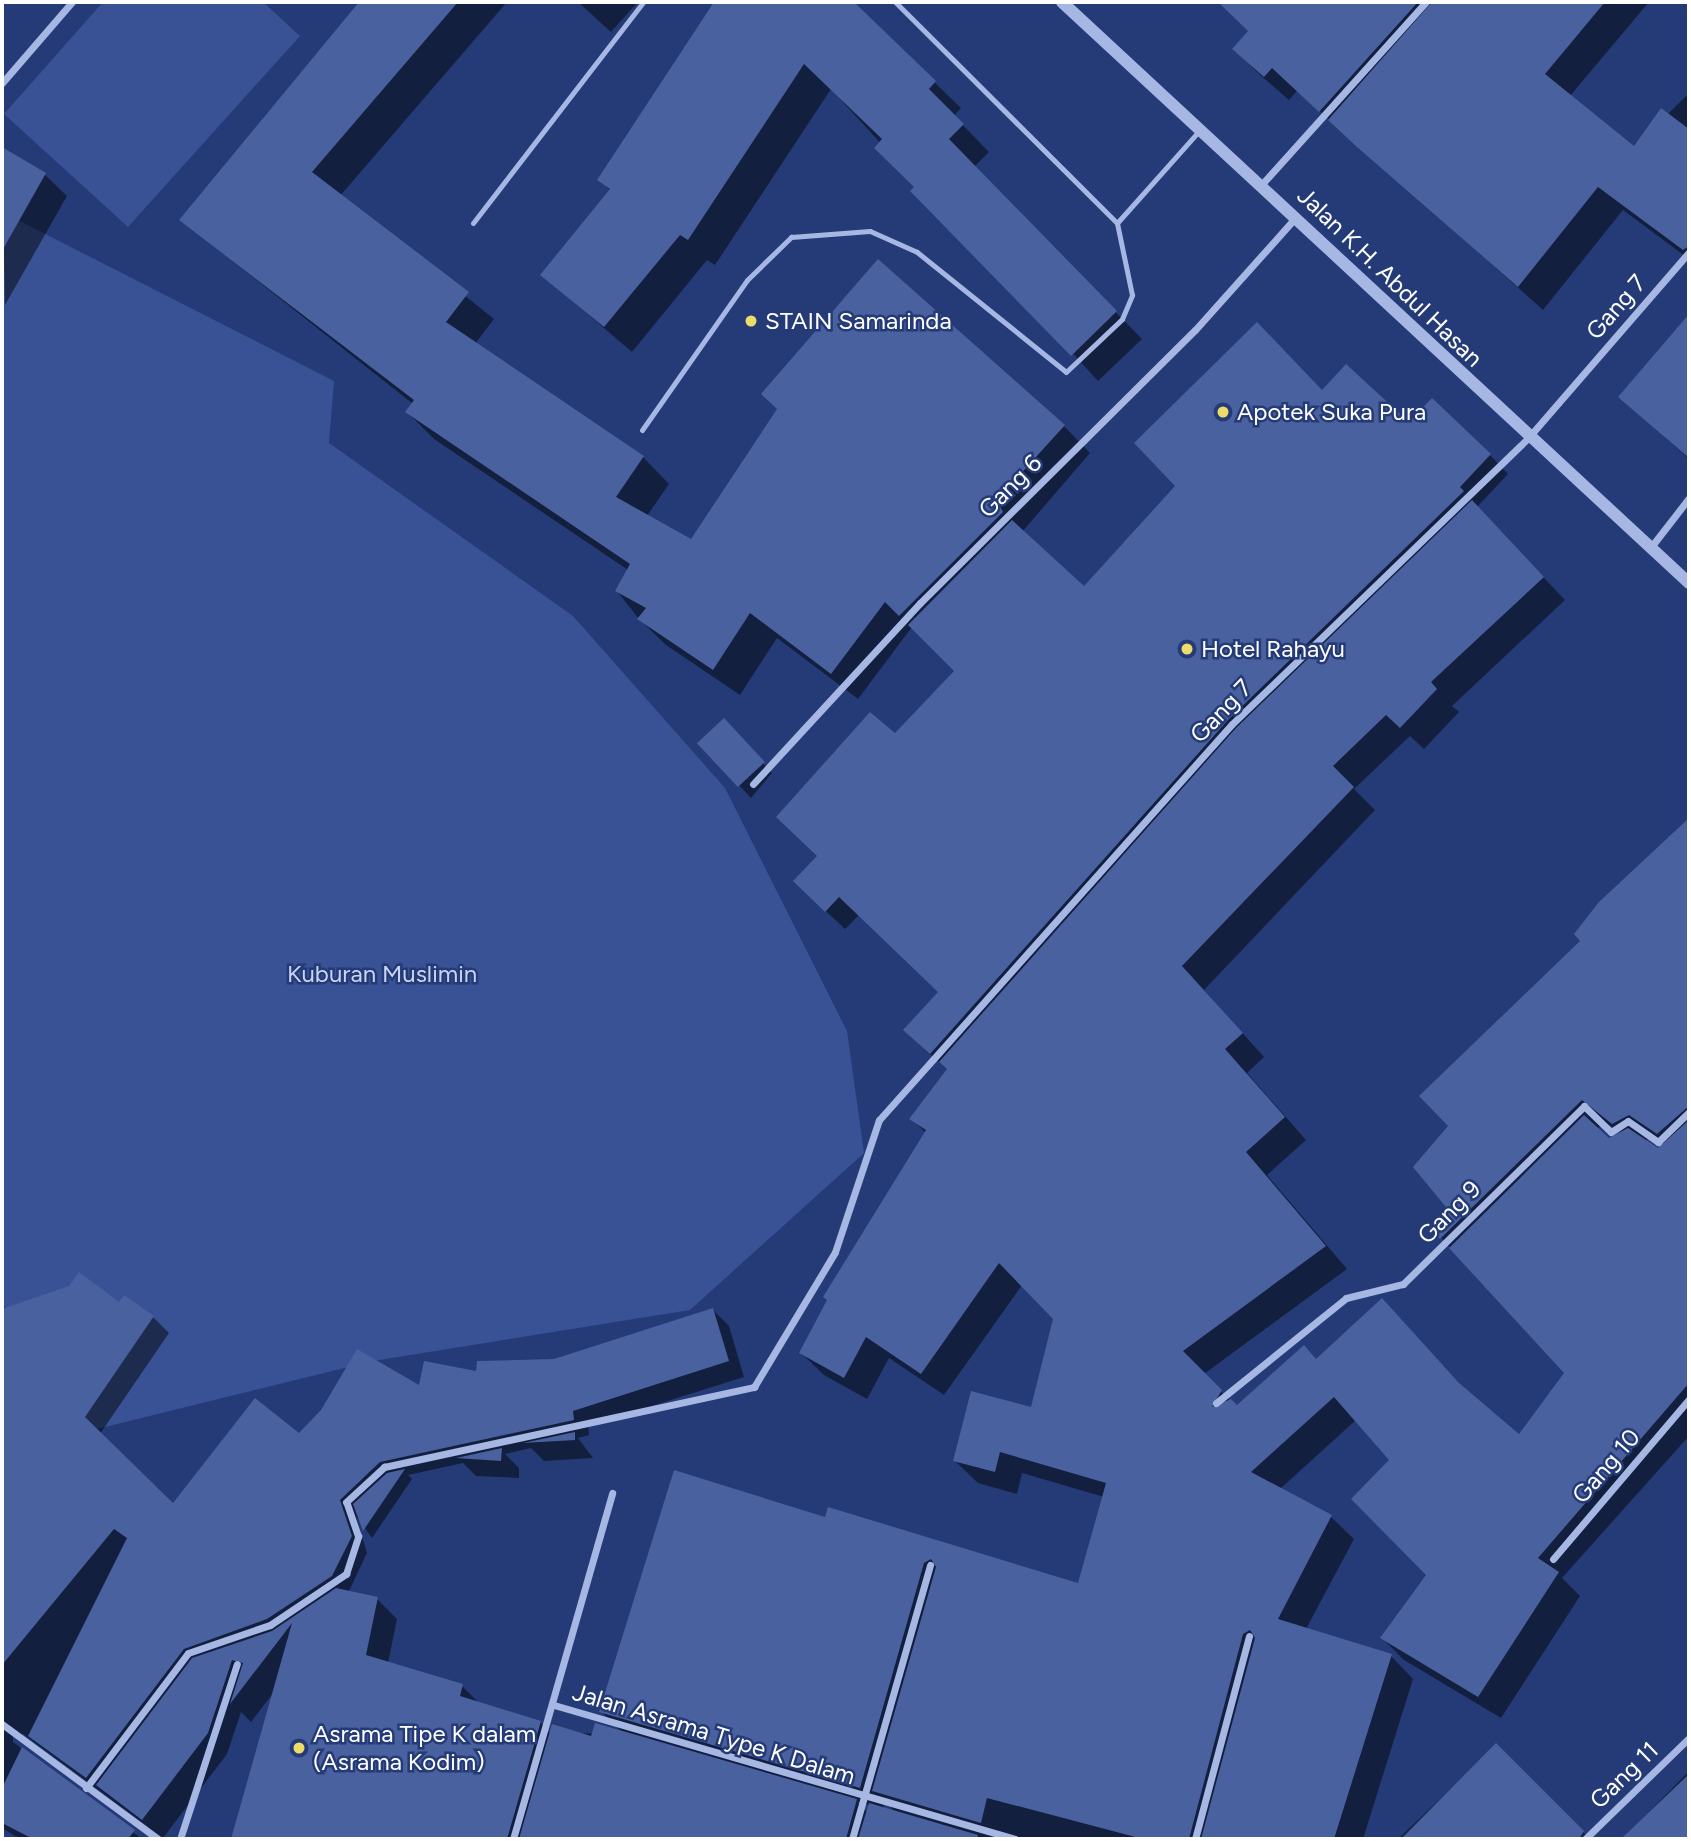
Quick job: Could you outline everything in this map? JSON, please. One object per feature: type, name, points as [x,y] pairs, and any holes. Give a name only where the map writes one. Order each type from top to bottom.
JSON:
[{"type":"street","points":[[2,82],[72,2]]},
{"type":"street","name":"Jalan K.H. Abdul Hasan","points":[[1062,2],[1262,184],[1528,439],[1689,583]]},
{"type":"street","points":[[1262,184],[1426,2]]},
{"type":"street","name":"Gang 6","points":[[753,784],[920,603],[1195,330],[1296,217]]},
{"type":"street","name":"Gang 7","points":[[86,1788],[188,1653],[270,1625],[346,1573],[358,1536],[346,1502],[384,1467],[754,1387],[835,1252],[879,1120],[1232,724],[1528,439],[1689,252]]},
{"type":"street","points":[[1651,547],[1689,498]]},
{"type":"street","name":"Gang 9","points":[[1216,1403],[1346,1298],[1403,1284],[1584,1106],[1611,1132],[1628,1121],[1658,1142],[1689,1112]]},
{"type":"street","name":"Gang 10","points":[[1553,1559],[1689,1399]]},
{"type":"street","name":"Jalan Asrama Type K Dalam","points":[[513,1839],[554,1705],[612,1493]]},
{"type":"street","name":"Jalan Asrama Type K Dalam","points":[[852,1839],[930,1565]]},
{"type":"street","points":[[1195,1839],[1249,1636]]},
{"type":"street","points":[[180,1839],[236,1664]]},
{"type":"street","name":"Jalan Asrama Type K Dalam","points":[[554,1705],[863,1800],[1015,1839]]},
{"type":"street","points":[[2,1724],[158,1839]]},
{"type":"street","name":"Gang 11","points":[[1585,1839],[1689,1738]]},
{"type":"lane","points":[[473,223],[643,2]]},
{"type":"lane","points":[[642,430],[747,280],[791,237],[870,232],[917,252],[1056,368],[1075,369],[1130,304],[1117,223],[895,2]]},
{"type":"lane","points":[[1117,223],[1202,128]]},
{"type":"green space","points":[[103,2],[263,2],[300,36],[128,227],[4,114]]},
{"type":"green space","name":"Kuburan Muslimin","points":[[2,212],[334,381],[329,443],[573,616],[725,788],[847,1031],[864,1153],[690,1310],[373,1361],[40,1443],[2,1431]]},
{"type":"building","points":[[359,2],[458,2],[312,172],[469,292],[446,322],[644,456],[616,497],[691,539],[777,409],[761,394],[878,259],[1065,425],[997,500],[1003,512],[899,616],[885,602],[831,674],[750,613],[713,670],[637,619],[646,608],[615,591],[630,564],[405,412],[414,400],[179,220]]},
{"type":"building","points":[[714,2],[854,2],[936,81],[929,89],[964,124],[949,139],[1117,311],[1071,356],[910,191],[914,187],[874,148],[882,139],[804,64],[688,240],[680,235],[604,327],[540,275],[610,189],[597,180]]},
{"type":"building","points":[[1218,2],[1418,2],[1319,112],[1272,68],[1264,77],[1232,49],[1248,31]]},
{"type":"building","points":[[1432,2],[1605,2],[1545,74],[1634,146],[1661,108],[1689,129],[1689,246],[1683,250],[1598,187],[1518,287],[1328,120]]},
{"type":"building","points":[[2,147],[46,173],[2,251]]},
{"type":"building","points":[[1689,314],[1689,458],[1618,397]]},
{"type":"building","points":[[1257,322],[1322,390],[1346,364],[1409,422],[1432,398],[1491,454],[1460,487],[1464,491],[1228,720],[930,1054],[903,1030],[938,992],[839,897],[825,912],[793,881],[817,856],[776,817],[870,712],[895,733],[954,671],[908,625],[1012,520],[1084,586],[1175,486],[1134,443]]},
{"type":"building","points":[[1472,500],[1544,577],[1431,682],[1437,689],[1400,728],[1386,715],[1333,766],[1354,787],[1182,966],[1243,1033],[1225,1049],[1285,1117],[1246,1152],[1326,1246],[1183,1351],[1222,1390],[1212,1407],[1231,1399],[1237,1405],[1304,1345],[1316,1359],[1382,1298],[1459,1383],[1519,1434],[1564,1373],[1449,1248],[1584,1115],[1609,1138],[1628,1128],[1658,1148],[1689,1120],[1689,1383],[1538,1558],[1559,1572],[1478,1697],[1380,1638],[1426,1575],[1351,1499],[1389,1460],[1334,1397],[1251,1472],[1332,1515],[1278,1619],[1392,1654],[1334,1839],[1201,1839],[1255,1638],[1250,1630],[1243,1634],[1189,1839],[1143,1839],[987,1798],[981,1823],[872,1791],[936,1567],[931,1559],[924,1563],[860,1788],[599,1712],[674,1470],[825,1517],[828,1507],[1078,1583],[1106,1483],[1000,1452],[995,1472],[953,1461],[971,1391],[1031,1407],[1053,1319],[999,1263],[921,1374],[866,1337],[844,1378],[799,1353],[827,1300],[823,1297],[926,1130],[909,1119],[947,1069],[939,1062],[1236,728]]},
{"type":"building","points":[[724,718],[765,762],[738,787],[697,743]]},
{"type":"building","points":[[1689,818],[1689,1106],[1657,1134],[1629,1115],[1612,1124],[1582,1100],[1440,1239],[1431,1229],[1450,1212],[1413,1167],[1448,1126],[1419,1096],[1580,941],[1574,934],[1599,902]]},
{"type":"building","points":[[79,1272],[119,1302],[124,1295],[154,1316],[85,1417],[173,1503],[255,1398],[299,1433],[321,1410],[357,1349],[419,1385],[424,1361],[476,1371],[477,1361],[554,1359],[713,1308],[729,1361],[573,1411],[574,1420],[380,1462],[340,1500],[352,1536],[332,1576],[267,1619],[184,1649],[86,1778],[28,1736],[127,1538],[114,1529],[2,1665],[2,1309],[69,1286]]},
{"type":"building","points":[[575,1432],[575,1440],[523,1443]]},
{"type":"building","points":[[502,1448],[501,1461],[456,1458]]},
{"type":"building","points":[[405,1469],[363,1531],[353,1504],[387,1473]]},
{"type":"building","points":[[336,1588],[378,1597],[366,1655],[463,1684],[460,1696],[541,1721],[507,1839],[231,1839],[292,1623],[230,1704],[243,1663],[232,1660],[208,1733],[142,1820],[96,1785],[192,1658],[272,1631]]},
{"type":"building","points":[[595,1723],[857,1799],[846,1839],[519,1839],[552,1724],[591,1736]]},
{"type":"building","points":[[1496,1743],[1584,1831],[1579,1839],[1401,1839]]},
{"type":"building","points":[[22,1747],[135,1830],[128,1839],[33,1839],[2,1823],[2,1788]]},
{"type":"building","points":[[1689,1774],[1689,1839],[1621,1839]]},
{"type":"building","points":[[869,1803],[978,1835],[977,1839],[858,1839]]},
{"type":"place","name":"STAIN Samarinda","points":[[751,321]]},
{"type":"place","name":"Apotek Suka Pura","points":[[1223,412]]},
{"type":"place","name":"Hotel Rahayu","points":[[1187,649]]},
{"type":"place","name":"Asrama Tipe K dalam (Asrama Kodim)","points":[[299,1748]]}]
